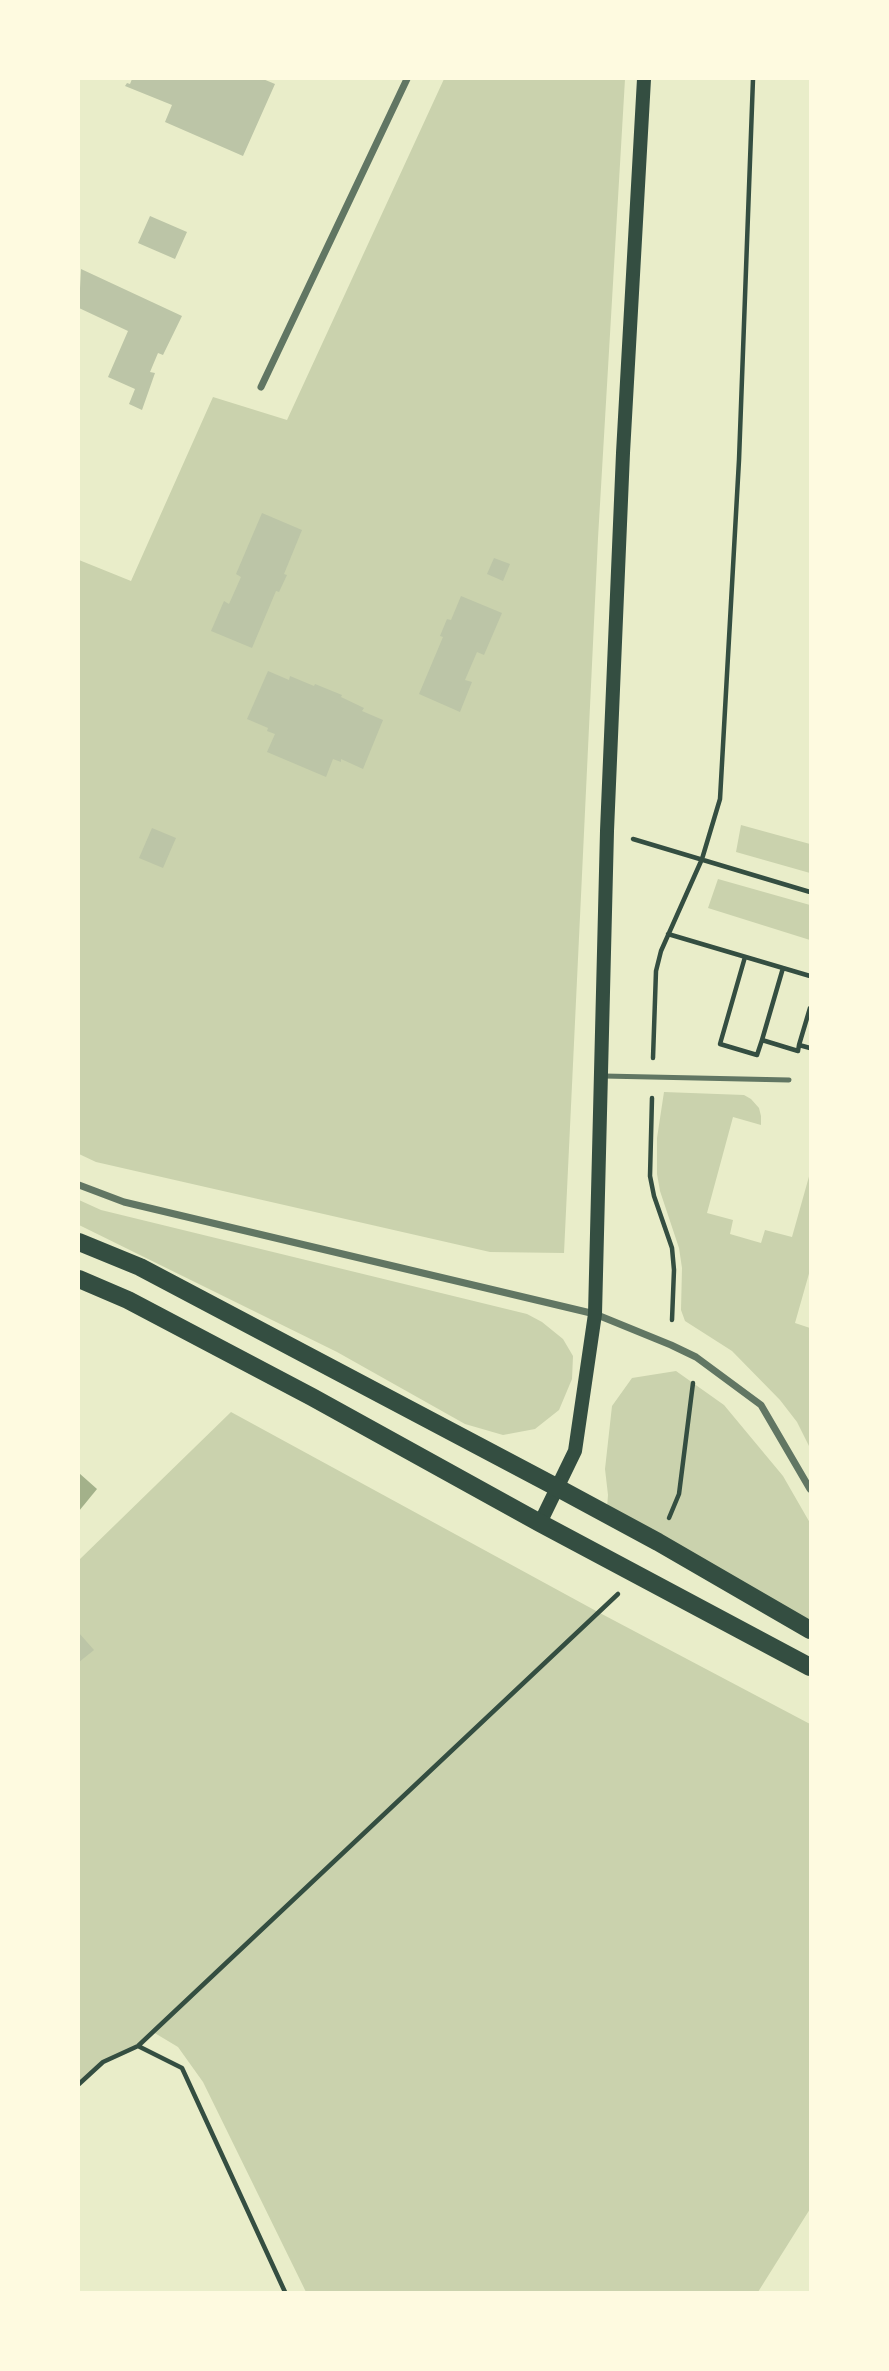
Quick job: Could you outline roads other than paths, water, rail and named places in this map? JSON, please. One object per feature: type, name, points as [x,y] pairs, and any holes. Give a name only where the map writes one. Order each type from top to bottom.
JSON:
[{"type":"main road","points":[[540,1523],[575,1451],[595,1314],[607,831],[623,453],[644,79]]},
{"type":"main road","points":[[79,1242],[140,1267],[558,1488],[810,1630]]},
{"type":"main road","points":[[79,1279],[128,1300],[312,1397],[810,1667]]},
{"type":"street","points":[[261,387],[407,79]]},
{"type":"street","points":[[79,1185],[124,1202],[595,1314],[671,1345],[696,1357],[761,1405],[810,1489]]},
{"type":"lane","points":[[600,1076],[789,1080]]}]
